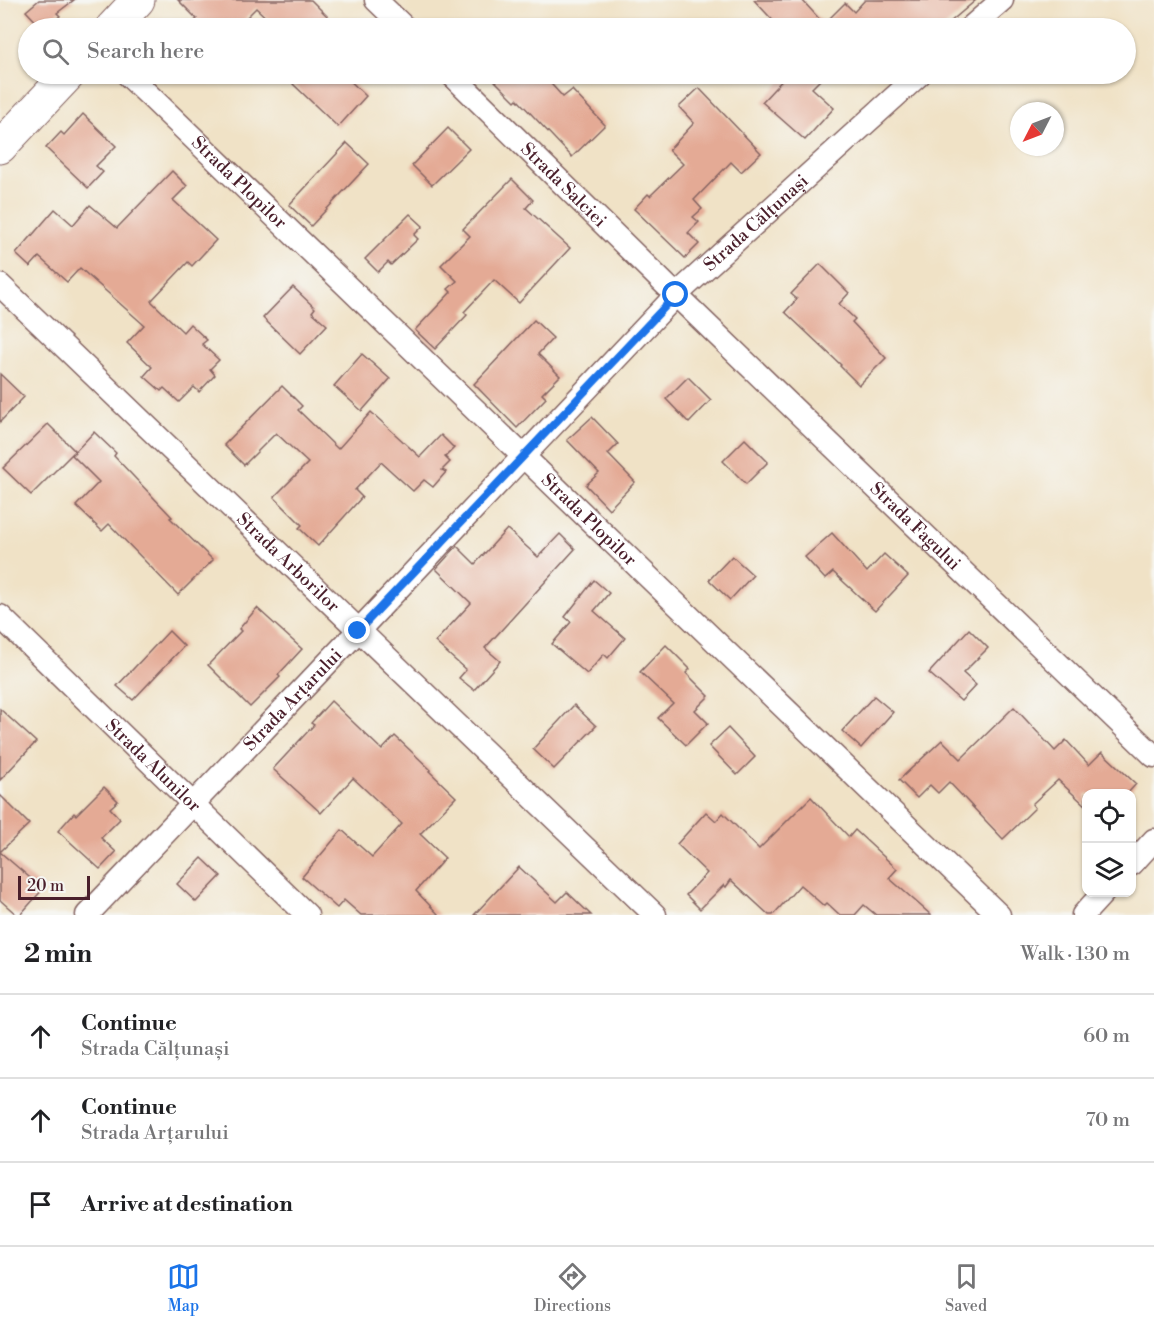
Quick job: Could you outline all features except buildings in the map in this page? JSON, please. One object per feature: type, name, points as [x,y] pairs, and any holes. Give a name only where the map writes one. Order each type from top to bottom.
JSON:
[{"type":"street","points":[[121,18],[138,0]]},
{"type":"street","points":[[376,0],[395,18]]},
{"type":"street","points":[[981,18],[1002,0]]},
{"type":"street","points":[[0,147],[60,84]]},
{"type":"street","name":"Strada Plopilor","points":[[137,84],[999,915]]},
{"type":"street","name":"Strada Salciei","points":[[461,84],[676,295]]},
{"type":"street","name":"Strada Călțunași","points":[[524,457],[676,295],[909,84]]},
{"type":"street","name":"Strada Arborilor","points":[[0,285],[655,915]]},
{"type":"street","name":"Strada Fagului","points":[[676,295],[1154,756]]},
{"type":"street","name":"Strada Arțarului","points":[[87,915],[524,457]]},
{"type":"street","name":"Strada Alunilor","points":[[0,616],[307,915]]},
{"type":"street","points":[[1136,859],[1154,840]]},
{"type":"street","points":[[1083,915],[1099,897]]},
{"type":"route","points":[[358,631],[676,295]]}]
